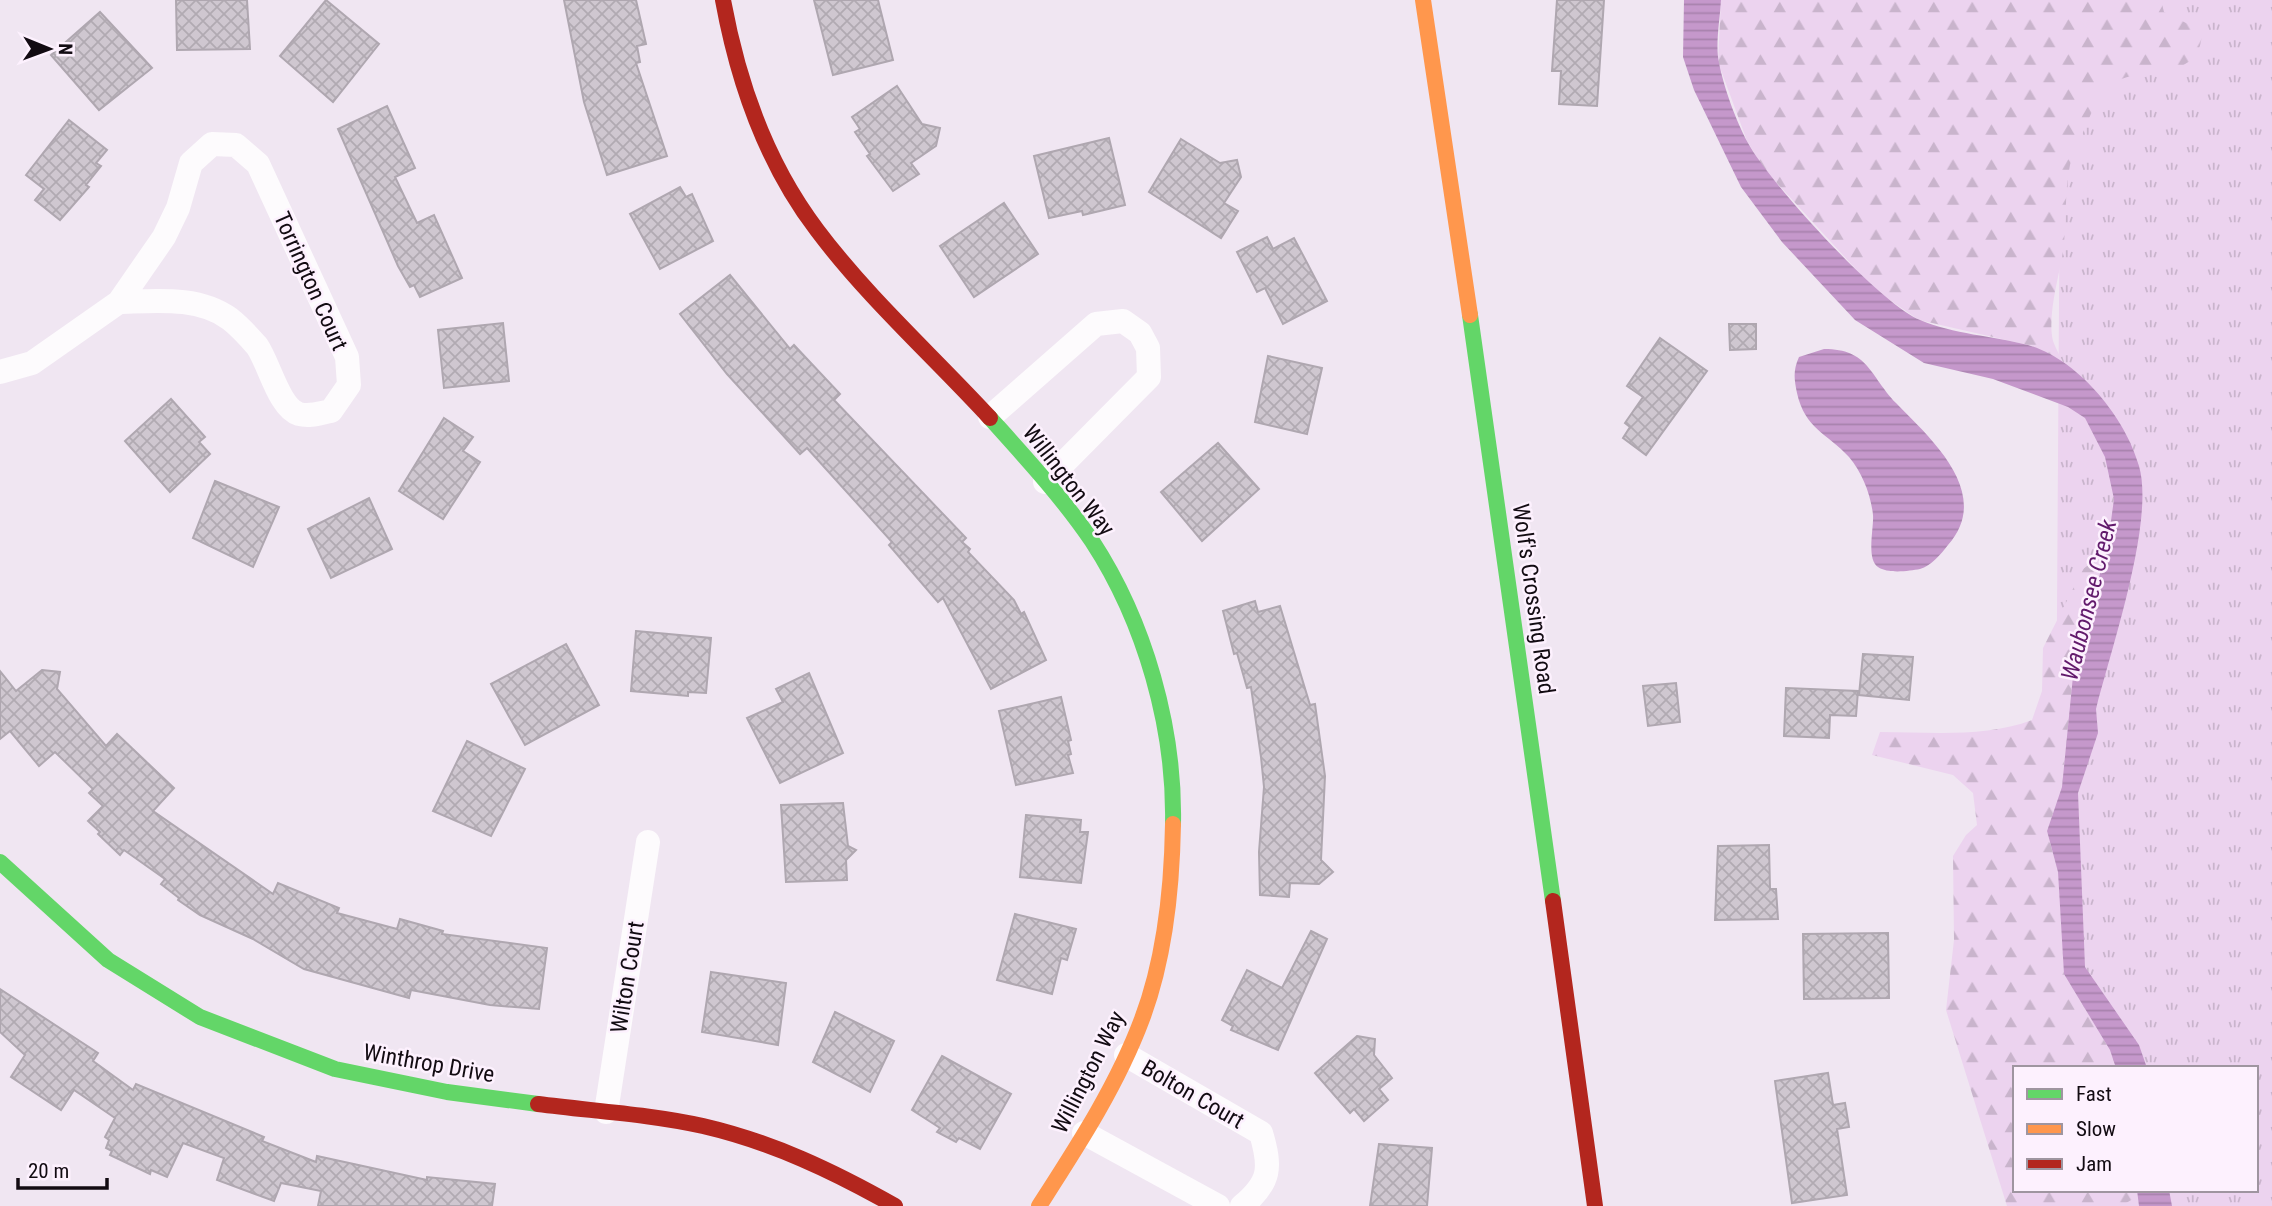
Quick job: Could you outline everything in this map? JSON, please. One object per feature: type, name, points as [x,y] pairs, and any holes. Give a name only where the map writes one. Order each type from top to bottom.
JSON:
[{"type":"street","name":"Willington Way","points":[[723,0],[731,52],[772,154],[798,204],[835,255],[990,417],[1070,510],[1105,563],[1138,635],[1166,737],[1175,828],[1171,891],[1160,955],[1142,1023],[1084,1133],[1039,1206]]},
{"type":"street","name":"Wolf's Crossing Road","points":[[1423,0],[1502,532],[1595,1206]]},
{"type":"street","name":"Torrington Court","points":[[0,372],[32,363],[120,302],[164,237],[178,208],[191,163],[212,144],[236,145],[258,164],[347,357],[349,385],[331,411],[310,416],[296,414],[285,402],[257,347],[230,318],[196,304],[166,301],[120,302]]},
{"type":"street","points":[[990,417],[1096,324],[1123,321],[1140,332],[1148,348],[1149,377],[1045,482]]},
{"type":"street","name":"Wilton Court","points":[[606,1112],[648,842]]},
{"type":"street","name":"Winthrop Drive","points":[[0,862],[108,960],[200,1017],[335,1069],[447,1092],[701,1126],[769,1145],[831,1170],[895,1206]]},
{"type":"street","name":"Bolton Court","points":[[1126,1055],[1261,1133],[1269,1164],[1259,1192],[1242,1206]]},
{"type":"street","points":[[1084,1133],[1218,1206]]},
{"type":"green space","points":[[1721,0],[2161,0],[2164,12],[2202,31],[2199,49],[2191,60],[2179,67],[2134,75],[2107,88],[2095,106],[2075,150],[2068,176],[2063,251],[2051,320],[2053,341],[2065,366],[2032,346],[1919,320],[1875,290],[1764,169],[1747,141],[1718,62]]},
{"type":"green space","points":[[2061,0],[2272,0],[2272,1206],[2053,1206],[2053,1192],[2258,1192],[2258,1066],[2054,1066]]},
{"type":"green space","points":[[2106,552],[2073,676],[2062,787],[2047,831],[2058,872],[2064,974],[2110,1050],[2115,1066],[2013,1066],[2013,1192],[2137,1192],[2138,1196],[2121,1206],[2007,1206],[1946,1010],[1954,940],[1953,856],[1966,835],[1977,825],[1973,793],[1953,775],[1872,755],[1880,732],[1976,732],[2032,720],[2042,691],[2043,648],[2083,569]]},
{"type":"shaded area","points":[[1684,0],[1721,0],[1718,56],[1735,115],[1760,161],[1801,212],[1879,291],[1920,320],[1959,332],[2028,345],[2065,363],[2082,377],[2111,410],[2133,448],[2142,490],[2136,551],[2096,709],[2098,733],[2078,793],[2085,967],[2139,1045],[2146,1066],[2115,1066],[2110,1050],[2064,974],[2058,872],[2047,831],[2062,787],[2073,676],[2108,543],[2114,499],[2105,457],[2085,418],[2068,407],[1993,379],[1924,363],[1855,320],[1782,242],[1741,187],[1694,90],[1683,57]]},
{"type":"shaded area","points":[[1824,349],[1850,354],[1867,365],[1887,393],[1925,432],[1952,467],[1964,506],[1960,525],[1942,552],[1920,569],[1893,571],[1882,569],[1874,563],[1871,550],[1872,507],[1862,477],[1849,457],[1805,415],[1797,393],[1796,366],[1799,357]]},
{"type":"shaded area","points":[[2137,1192],[2169,1192],[2172,1206],[2139,1206]]},
{"type":"building","points":[[176,0],[247,0],[250,49],[177,50]]},
{"type":"building","points":[[326,0],[379,44],[333,102],[280,56]]},
{"type":"building","points":[[564,0],[636,0],[646,44],[637,46],[640,62],[636,63],[667,156],[607,175],[584,102]]},
{"type":"building","points":[[814,0],[878,0],[893,60],[833,75]]},
{"type":"building","points":[[1557,0],[1604,0],[1597,106],[1559,104],[1561,71],[1552,71]]},
{"type":"building","points":[[100,12],[152,68],[99,110],[51,55]]},
{"type":"building","points":[[897,86],[922,124],[940,128],[936,146],[911,163],[919,174],[893,191],[867,156],[870,154],[855,132],[860,129],[852,117]]},
{"type":"building","points":[[387,106],[415,168],[395,177],[417,223],[434,215],[462,278],[420,297],[414,285],[410,287],[398,266],[338,129]]},
{"type":"building","points":[[69,120],[107,150],[96,163],[101,166],[86,185],[89,187],[60,220],[35,200],[44,189],[26,175]]},
{"type":"building","points":[[1109,138],[1125,205],[1083,215],[1082,211],[1049,218],[1034,156]]},
{"type":"building","points":[[1181,139],[1220,163],[1237,160],[1241,177],[1224,203],[1238,211],[1221,238],[1149,192]]},
{"type":"building","points":[[680,187],[686,197],[692,194],[713,241],[660,269],[630,214]]},
{"type":"building","points":[[1004,203],[1038,254],[974,297],[940,246]]},
{"type":"building","points":[[1267,237],[1273,249],[1294,238],[1327,301],[1283,324],[1265,288],[1257,292],[1237,252]]},
{"type":"building","points":[[730,275],[790,349],[794,345],[840,394],[834,400],[966,538],[962,542],[970,549],[968,552],[1014,600],[1021,614],[1024,612],[1046,660],[991,689],[943,598],[938,602],[889,545],[892,542],[807,448],[800,454],[727,374],[680,314]]},
{"type":"building","points":[[503,323],[509,381],[444,388],[438,330]]},
{"type":"building","points":[[1729,324],[1756,324],[1756,349],[1730,350]]},
{"type":"building","points":[[1660,338],[1707,371],[1646,455],[1623,438],[1630,427],[1625,423],[1643,397],[1627,386]]},
{"type":"building","points":[[1268,356],[1322,368],[1307,434],[1255,422]]},
{"type":"building","points":[[171,399],[205,437],[199,442],[210,454],[170,492],[125,441]]},
{"type":"building","points":[[444,418],[473,437],[463,451],[480,462],[443,519],[399,491]]},
{"type":"building","points":[[1218,443],[1259,489],[1202,541],[1161,492]]},
{"type":"building","points":[[215,481],[279,507],[253,567],[193,538]]},
{"type":"building","points":[[369,498],[392,549],[331,578],[308,529]]},
{"type":"building","points":[[1255,601],[1258,612],[1280,606],[1310,705],[1315,704],[1325,776],[1321,860],[1333,872],[1319,884],[1290,883],[1289,897],[1260,895],[1259,852],[1264,787],[1261,757],[1251,687],[1247,688],[1237,653],[1234,654],[1223,611]]},
{"type":"building","points":[[636,631],[711,638],[706,693],[688,692],[688,696],[631,691]]},
{"type":"building","points":[[566,644],[599,705],[525,745],[491,684]]},
{"type":"building","points":[[1863,654],[1913,657],[1909,700],[1859,695]]},
{"type":"building","points":[[42,670],[60,672],[57,689],[106,746],[117,734],[174,788],[153,811],[273,894],[278,883],[339,908],[337,913],[397,929],[400,919],[443,931],[442,934],[547,948],[539,1009],[490,1005],[411,990],[409,998],[304,969],[253,939],[200,915],[178,900],[179,898],[161,884],[165,879],[124,850],[120,855],[98,834],[100,832],[88,821],[103,806],[89,793],[93,789],[55,752],[39,766],[10,731],[0,739],[0,671],[16,691]]},
{"type":"building","points":[[809,673],[843,753],[780,783],[747,718],[783,702],[776,689]]},
{"type":"building","points":[[1676,683],[1680,722],[1648,726],[1643,686]]},
{"type":"building","points":[[1786,688],[1858,691],[1856,716],[1830,715],[1829,738],[1784,736]]},
{"type":"building","points":[[1061,697],[1071,740],[1068,741],[1071,754],[1068,755],[1073,773],[1016,785],[999,711]]},
{"type":"building","points":[[467,741],[525,769],[491,836],[433,811]]},
{"type":"building","points":[[843,803],[848,846],[856,850],[846,860],[847,880],[786,882],[781,805]]},
{"type":"building","points":[[1026,815],[1081,820],[1080,832],[1088,832],[1081,883],[1020,877]]},
{"type":"building","points":[[1769,845],[1770,889],[1776,889],[1778,919],[1715,920],[1718,846]]},
{"type":"building","points":[[1015,914],[1076,929],[1067,960],[1061,958],[1052,994],[997,980]]},
{"type":"building","points":[[1311,931],[1327,939],[1278,1050],[1231,1030],[1233,1026],[1222,1020],[1247,970],[1282,988]]},
{"type":"building","points":[[1888,933],[1889,998],[1804,999],[1803,934]]},
{"type":"building","points":[[711,972],[786,983],[778,1045],[702,1032]]},
{"type":"building","points":[[0,989],[98,1053],[93,1061],[133,1090],[136,1084],[264,1137],[262,1141],[316,1162],[317,1156],[427,1180],[427,1177],[495,1184],[492,1206],[318,1206],[321,1191],[281,1183],[274,1201],[217,1180],[224,1158],[183,1143],[167,1177],[151,1170],[150,1174],[110,1155],[112,1151],[106,1148],[109,1140],[105,1137],[115,1118],[74,1090],[61,1110],[11,1077],[25,1055],[0,1032]]},
{"type":"building","points":[[835,1012],[894,1041],[870,1092],[813,1062]]},
{"type":"building","points":[[1357,1036],[1375,1039],[1374,1055],[1392,1078],[1379,1089],[1388,1100],[1364,1121],[1354,1109],[1350,1113],[1315,1073]]},
{"type":"building","points":[[942,1056],[1011,1094],[980,1149],[959,1138],[956,1142],[937,1132],[940,1128],[912,1110]]},
{"type":"building","points":[[1828,1073],[1833,1105],[1845,1103],[1849,1127],[1837,1129],[1847,1195],[1792,1203],[1775,1081]]},
{"type":"building","points":[[1379,1144],[1432,1148],[1427,1206],[1370,1206]]},
{"type":"traffic: fast","points":[[1470,315],[1553,901]]},
{"type":"traffic: fast","points":[[990,418],[1043,478],[1092,541],[1127,606],[1153,677],[1162,714],[1169,751],[1173,824]]},
{"type":"traffic: fast","points":[[0,862],[108,960],[200,1017],[335,1069],[447,1092],[538,1104]]},
{"type":"traffic: slow","points":[[1423,0],[1470,315]]},
{"type":"traffic: slow","points":[[1039,1206],[1108,1092],[1142,1019],[1150,996],[1166,923],[1173,824]]},
{"type":"traffic: jam","points":[[723,0],[737,61],[756,121],[799,204],[858,279],[990,418]]},
{"type":"traffic: jam","points":[[1553,901],[1595,1206]]},
{"type":"traffic: jam","points":[[538,1104],[662,1118],[729,1133],[802,1159],[895,1206]]},
{"type":"water label","name":"Waubonsee Creek","points":[[2089,600]]}]
